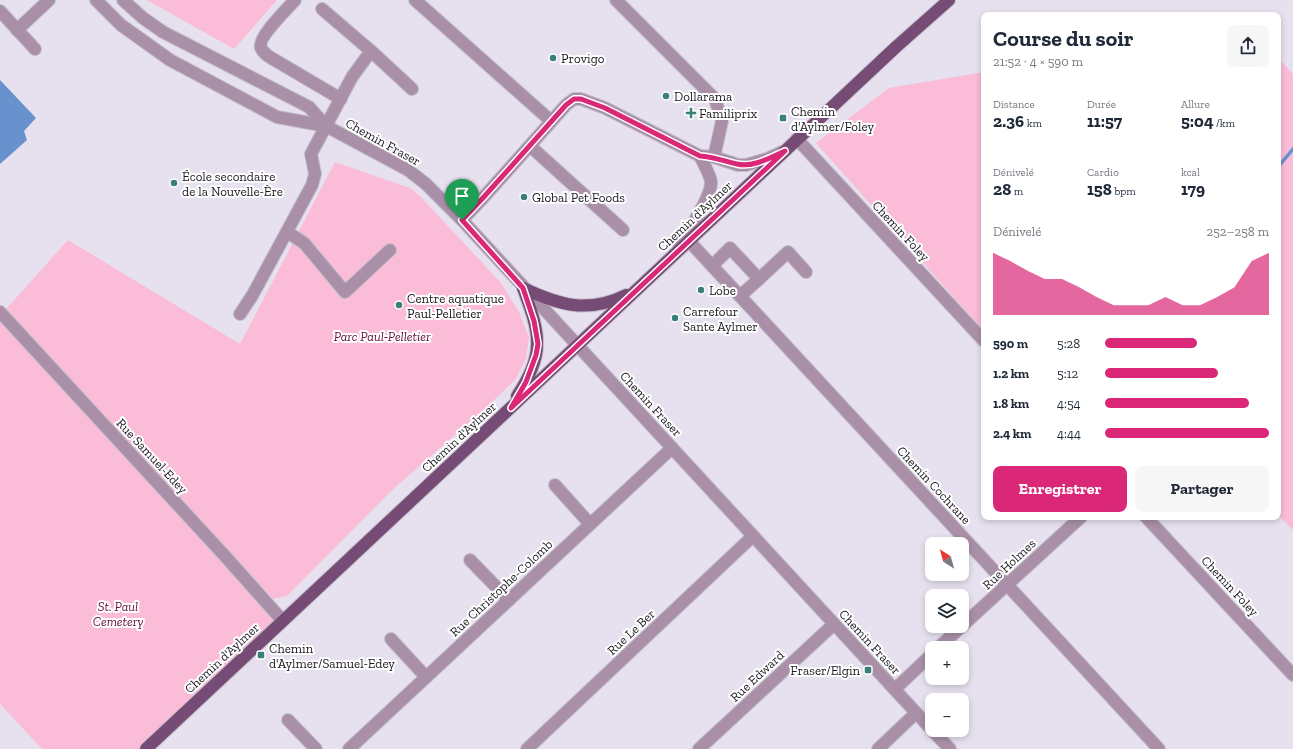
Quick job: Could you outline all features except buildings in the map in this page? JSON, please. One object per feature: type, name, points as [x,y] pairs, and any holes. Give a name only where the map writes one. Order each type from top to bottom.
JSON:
[{"type":"main road","points":[[896,47],[942,0]]},
{"type":"main road","points":[[896,47],[949,0]]},
{"type":"main road","name":"Chemin d'Aylmer","points":[[146,749],[282,620],[511,408],[896,47]]},
{"type":"main road","points":[[523,288],[554,301],[579,306],[603,304],[616,300],[638,288]]},
{"type":"main road","points":[[511,408],[526,382],[538,344],[534,321],[523,288]]},
{"type":"street","points":[[17,30],[49,0]]},
{"type":"street","name":"Chemin Fraser","points":[[96,0],[134,35],[170,60],[277,117],[326,126],[416,176],[462,220],[523,288],[925,723]]},
{"type":"street","name":"Chemin Fraser","points":[[124,0],[143,18],[162,32],[309,107],[326,126]]},
{"type":"street","points":[[295,0],[261,40],[261,48],[265,54],[341,99]]},
{"type":"street","points":[[415,0],[551,121]]},
{"type":"street","points":[[616,0],[715,99],[722,121],[714,157]]},
{"type":"street","points":[[322,9],[412,89]]},
{"type":"street","points":[[0,11],[35,49]]},
{"type":"street","points":[[134,35],[143,18]]},
{"type":"street","points":[[240,314],[252,296],[312,185],[314,174],[311,154],[352,77],[371,51]]},
{"type":"street","points":[[462,220],[551,121],[574,99],[581,99],[605,108],[700,156],[714,157],[738,165],[746,165],[767,159],[785,151]]},
{"type":"street","name":"Chemin Foley","points":[[798,139],[981,338]]},
{"type":"street","points":[[530,146],[623,230]]},
{"type":"street","points":[[675,253],[705,201],[710,188],[711,183],[700,156]]},
{"type":"street","points":[[287,232],[304,243],[345,292],[390,250]]},
{"type":"street","name":"Chemin Cochrane","points":[[689,241],[1159,749]]},
{"type":"street","points":[[712,266],[730,248],[759,279]]},
{"type":"street","points":[[740,296],[788,252],[806,272]]},
{"type":"street","name":"Rue Samuel-Edey","points":[[0,312],[219,549],[282,620]]},
{"type":"street","name":"Rue Christophe-Colomb","points":[[349,749],[672,448]]},
{"type":"street","points":[[555,486],[590,524]]},
{"type":"street","name":"Rue Holmes","points":[[946,641],[1078,520]]},
{"type":"street","name":"Chemin Foley","points":[[1149,520],[1293,675]]},
{"type":"street","name":"Rue Le Ber","points":[[527,749],[753,536]]},
{"type":"street","points":[[470,560],[509,600]]},
{"type":"street","name":"Rue Edward","points":[[700,749],[834,624]]},
{"type":"street","points":[[391,639],[426,677]]},
{"type":"street","points":[[894,689],[925,660]]},
{"type":"street","points":[[878,749],[916,713]]},
{"type":"street","points":[[288,720],[316,749]]},
{"type":"street","name":"Chemin Fraser","points":[[939,737],[950,749]]},
{"type":"green space","points":[[147,0],[277,0],[234,49]]},
{"type":"green space","points":[[1281,61],[1293,74],[1293,530],[1281,518]]},
{"type":"green space","points":[[981,73],[981,328],[816,143],[889,88]]},
{"type":"green space","name":"Parc Paul-Pelletier","points":[[335,162],[410,188],[420,196],[501,283],[519,312],[529,338],[526,358],[516,379],[490,404],[390,492],[287,596],[273,599],[6,309],[68,240],[240,344]]},
{"type":"green space","name":"St. Paul Cemetery","points":[[0,312],[282,620],[146,749],[42,749],[0,704]]},
{"type":"water","points":[[0,80],[36,118],[24,131],[27,140],[0,164]]},
{"type":"waterway","points":[[1281,163],[1293,149]]},
{"type":"place","name":"Provigo","points":[[553,58]]},
{"type":"place","name":"Dollarama","points":[[666,96]]},
{"type":"place","name":"Familiprix","points":[[691,113]]},
{"type":"place","name":"Chemin d'Aylmer/Foley","points":[[783,118]]},
{"type":"place","name":"École secondaire de la Nouvelle-Ère","points":[[174,183]]},
{"type":"place","name":"Global Pet Foods","points":[[524,197]]},
{"type":"place","name":"Lobe","points":[[701,290]]},
{"type":"place","name":"Centre aquatique Paul-Pelletier","points":[[399,305]]},
{"type":"place","name":"Carrefour Sante Aylmer","points":[[675,318]]},
{"type":"place","name":"Chemin d'Aylmer/Samuel-Edey","points":[[261,655]]},
{"type":"place","name":"Fraser/Elgin","points":[[868,670]]},
{"type":"route","points":[[574,99],[581,99],[605,108],[700,156],[714,157],[738,165],[746,165],[767,159],[785,151],[588,334],[511,408],[526,382],[536,355],[538,344],[534,321],[523,288],[462,220],[566,105],[574,99]]}]
